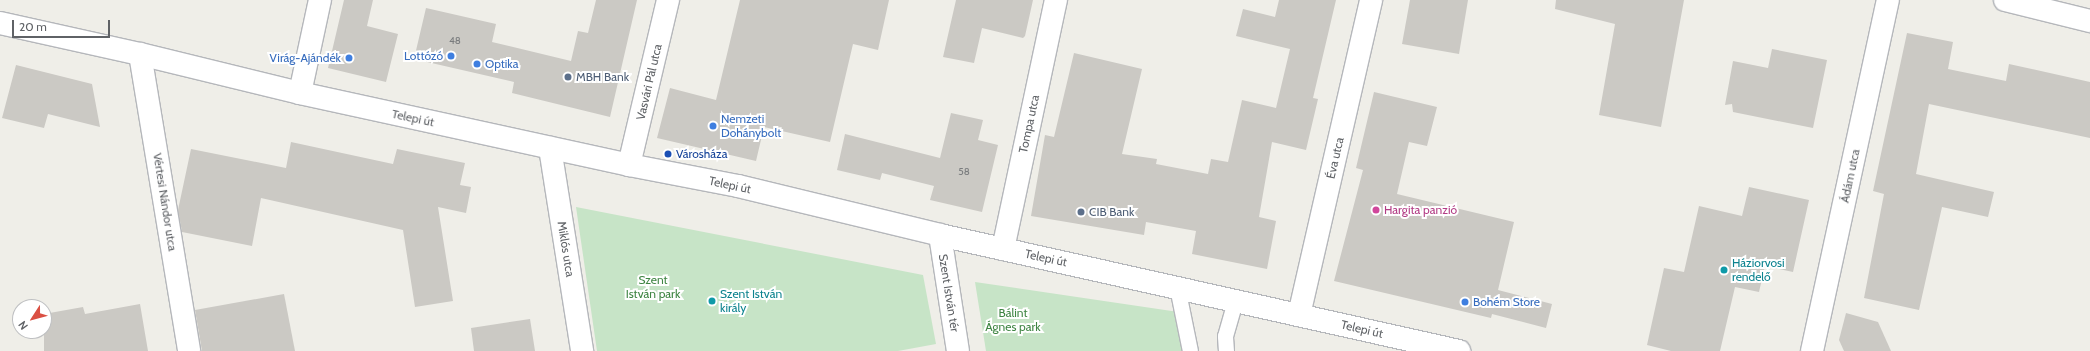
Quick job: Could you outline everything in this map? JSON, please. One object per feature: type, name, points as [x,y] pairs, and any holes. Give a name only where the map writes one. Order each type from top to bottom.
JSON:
[{"type":"street","points":[[300,93],[320,0]]},
{"type":"street","name":"Vasvári Pál utca","points":[[629,165],[668,0]]},
{"type":"street","name":"Tompa utca","points":[[1003,249],[1056,0]]},
{"type":"street","name":"Éva utca","points":[[1299,315],[1371,0]]},
{"type":"street","name":"Ádám utca","points":[[1812,351],[1888,0]]},
{"type":"street","points":[[2005,0],[2090,21]]},
{"type":"street","name":"Telepi út","points":[[0,23],[140,54],[300,93],[629,165],[738,186],[940,235],[1459,351]]},
{"type":"street","name":"Vértesi Nándor utca","points":[[140,54],[189,351]]},
{"type":"street","name":"Miklós utca","points":[[550,148],[582,351]]},
{"type":"street","name":"Szent István tér","points":[[940,235],[958,351]]},
{"type":"lane","points":[[1177,287],[1190,351]]},
{"type":"lane","points":[[1226,351],[1225,336],[1235,300]]},
{"type":"green space","name":"Szent István park","points":[[576,207],[923,275],[936,344],[898,351],[597,351]]},
{"type":"green space","name":"Bálint Ágnes park","points":[[975,282],[1192,314],[1194,351],[986,351]]},
{"type":"building","points":[[344,0],[373,0],[367,26],[398,34],[386,82],[328,68]]},
{"type":"building","points":[[596,0],[637,0],[610,117],[512,93],[514,82],[414,59],[426,8],[496,24],[492,42],[571,61],[578,31],[588,33]]},
{"type":"building","points":[[740,0],[889,0],[878,50],[853,44],[830,142],[764,127],[756,161],[657,138],[670,88],[716,100]]},
{"type":"building","points":[[956,0],[1033,0],[1025,36],[1023,38],[982,28],[974,63],[943,57]]},
{"type":"building","points":[[1279,0],[1336,0],[1313,98],[1318,99],[1306,150],[1272,142],[1259,217],[1276,221],[1267,269],[1192,254],[1196,231],[1146,222],[1144,235],[1031,216],[1045,135],[1054,137],[1074,53],[1142,69],[1122,154],[1157,159],[1156,164],[1208,174],[1211,159],[1228,162],[1242,100],[1276,108],[1290,49],[1236,36],[1243,9],[1275,17]]},
{"type":"building","points":[[1410,0],[1468,0],[1459,54],[1402,44]]},
{"type":"building","points":[[1556,0],[1684,0],[1661,127],[1599,115],[1615,24],[1555,9]]},
{"type":"building","points":[[1907,33],[1953,42],[1948,69],[2006,81],[2009,64],[2090,82],[2090,138],[1929,104],[1916,174],[1994,192],[1988,217],[1942,207],[1919,310],[1864,298],[1884,194],[1873,191]]},
{"type":"building","points":[[1772,49],[1827,60],[1813,128],[1733,112],[1732,104],[1725,105],[1733,61],[1768,68]]},
{"type":"building","points":[[16,65],[92,84],[100,127],[48,114],[44,128],[2,118]]},
{"type":"building","points":[[1374,92],[1437,107],[1427,146],[1409,142],[1397,194],[1514,222],[1498,290],[1552,304],[1546,328],[1492,314],[1491,318],[1334,281],[1363,170],[1356,168]]},
{"type":"building","points":[[951,113],[983,120],[978,140],[998,145],[982,212],[930,200],[934,186],[882,173],[880,180],[837,170],[845,134],[940,158]]},
{"type":"building","points":[[291,142],[393,164],[397,149],[465,163],[460,185],[471,187],[466,213],[438,207],[453,301],[415,307],[403,230],[261,198],[252,246],[182,232],[178,210],[191,149],[286,168]]},
{"type":"building","name":"Háziorvosi rendelő","points":[[1749,187],[1809,200],[1793,272],[1765,266],[1759,292],[1735,287],[1720,351],[1671,351],[1647,345],[1664,268],[1684,272],[1699,206],[1742,216]]},
{"type":"building","points":[[284,294],[295,351],[202,351],[195,310]]},
{"type":"building","points":[[140,304],[148,351],[44,351],[44,339],[52,339],[52,313],[83,307],[85,314]]},
{"type":"building","points":[[1846,313],[1878,322],[1891,351],[1844,351],[1839,340]]},
{"type":"building","points":[[530,319],[535,351],[474,351],[471,328]]},
{"type":"place","name":"Lottózó","points":[[451,56]]},
{"type":"place","name":"Virág-Ajándék","points":[[349,58]]},
{"type":"place","name":"Optika","points":[[477,64]]},
{"type":"place","name":"MBH Bank","points":[[568,77]]},
{"type":"place","name":"Nemzeti Dohánybolt","points":[[713,126]]},
{"type":"place","name":"Városháza","points":[[668,154]]},
{"type":"place","name":"Hargita panzió","points":[[1376,210]]},
{"type":"place","name":"CIB Bank","points":[[1081,212]]},
{"type":"place","name":"Háziorvosi rendelő","points":[[1724,270]]},
{"type":"place","name":"Szent István király","points":[[712,301]]},
{"type":"place","name":"Bohém Store","points":[[1465,302]]}]
